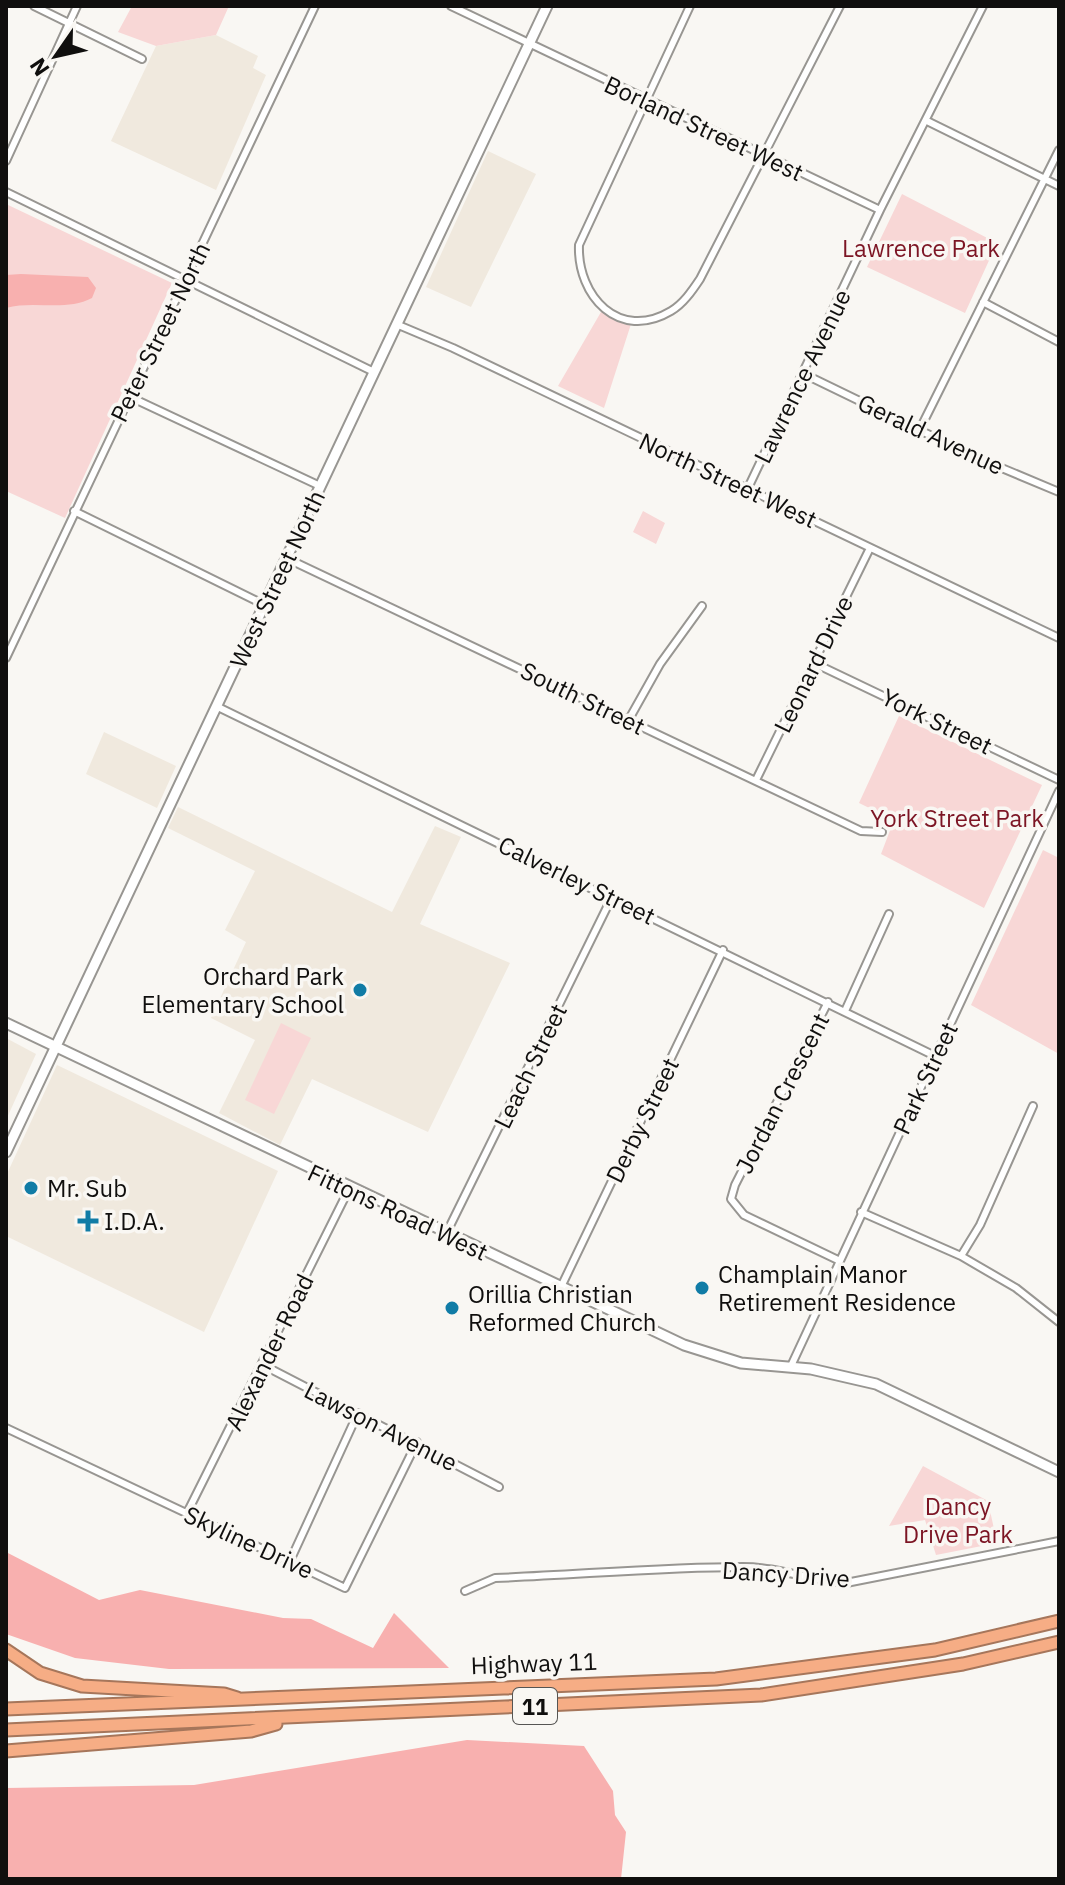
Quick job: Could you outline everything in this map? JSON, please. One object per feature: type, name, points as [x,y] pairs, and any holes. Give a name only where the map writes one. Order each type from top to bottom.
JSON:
[{"type":"highway","name":"Highway 11","points":[[6,1709],[716,1679],[935,1650],[1059,1621]]},
{"type":"highway","name":"Highway 11","points":[[6,1730],[761,1695],[963,1664],[1059,1642]]},
{"type":"highway","points":[[6,1650],[40,1673],[63,1682],[224,1694],[245,1701]]},
{"type":"highway","points":[[6,1751],[251,1731],[293,1718]]},
{"type":"main road","name":"West Street North","points":[[6,1152],[547,6]]},
{"type":"main road","name":"Fittons Road West","points":[[6,1023],[560,1289],[701,1352],[741,1363],[791,1366],[876,1384],[1059,1472]]},
{"type":"street","points":[[34,6],[142,59]]},
{"type":"street","points":[[6,161],[77,6]]},
{"type":"street","name":"Peter Street North","points":[[6,658],[315,6]]},
{"type":"street","name":"Borland Street West","points":[[451,6],[880,210]]},
{"type":"street","points":[[690,6],[579,245],[582,280],[593,300],[622,318],[667,314],[683,302],[707,268],[840,6]]},
{"type":"street","name":"Lawrence Avenue","points":[[748,488],[880,210],[983,6]]},
{"type":"street","points":[[927,121],[1059,186]]},
{"type":"street","points":[[920,429],[1059,150]]},
{"type":"street","points":[[6,192],[374,372]]},
{"type":"street","points":[[983,302],[1059,342]]},
{"type":"street","name":"North Street West","points":[[396,324],[748,488],[1059,638]]},
{"type":"street","name":"Gerald Avenue","points":[[804,374],[1059,492]]},
{"type":"street","points":[[128,396],[320,486]]},
{"type":"street","points":[[74,511],[265,605]]},
{"type":"street","name":"Leonard Drive","points":[[756,780],[870,548]]},
{"type":"street","name":"South Street","points":[[286,558],[861,831],[882,832]]},
{"type":"street","points":[[628,721],[660,664],[702,606]]},
{"type":"street","name":"York Street","points":[[814,663],[1059,780]]},
{"type":"street","name":"Calverley Street","points":[[218,707],[723,950],[935,1056]]},
{"type":"street","name":"Park Street","points":[[791,1366],[1059,791]]},
{"type":"street","name":"Leach Street","points":[[446,1234],[612,897]]},
{"type":"street","points":[[845,1011],[889,914]]},
{"type":"street","name":"Derby Street","points":[[560,1289],[723,950]]},
{"type":"street","name":"Jordan Crescent","points":[[828,1002],[735,1185],[731,1199],[744,1215],[840,1261]]},
{"type":"street","points":[[961,1256],[980,1225],[1033,1106]]},
{"type":"street","name":"Alexander Road","points":[[187,1513],[349,1189]]},
{"type":"street","points":[[861,1212],[961,1256],[1016,1288],[1058,1319]]},
{"type":"street","name":"Lawson Avenue","points":[[263,1365],[499,1487]]},
{"type":"street","points":[[290,1561],[358,1413]]},
{"type":"street","name":"Skyline Drive","points":[[6,1428],[345,1588],[417,1442]]},
{"type":"street","name":"Dancy Drive","points":[[465,1591],[495,1578],[745,1567],[796,1572],[820,1582],[846,1583],[1059,1541]]},
{"type":"shaded area","points":[[216,35],[258,56],[253,68],[266,75],[216,190],[111,141],[156,46]]},
{"type":"shaded area","points":[[488,151],[536,174],[471,307],[426,287]]},
{"type":"shaded area","points":[[6,275],[88,277],[96,288],[92,298],[82,302],[6,308]]},
{"type":"shaded area","points":[[104,732],[176,766],[157,808],[86,774]]},
{"type":"shaded area","name":"Orchard Park Elementary School","points":[[178,807],[392,912],[435,826],[461,837],[420,924],[510,963],[428,1132],[312,1079],[280,1145],[219,1113],[255,1040],[211,1018],[246,942],[225,930],[255,871],[168,828]]},
{"type":"shaded area","points":[[6,1038],[36,1054],[6,1120]]},
{"type":"shaded area","points":[[57,1065],[278,1171],[204,1332],[6,1236],[6,1176]]},
{"type":"shaded area","points":[[6,1552],[99,1600],[140,1590],[283,1618],[311,1619],[373,1648],[394,1613],[449,1668],[169,1669],[75,1658],[6,1634]]},
{"type":"shaded area","points":[[467,1740],[584,1746],[613,1791],[615,1815],[626,1832],[621,1879],[6,1879],[6,1788],[194,1785]]},
{"type":"green space","points":[[132,6],[229,6],[216,35],[156,46],[118,32]]},
{"type":"green space","name":"Lawrence Park","points":[[902,194],[997,243],[965,313],[867,267]]},
{"type":"green space","points":[[6,204],[172,283],[65,518],[6,491]]},
{"type":"green space","points":[[601,312],[631,324],[604,408],[558,386]]},
{"type":"green space","points":[[643,511],[665,523],[656,544],[633,532]]},
{"type":"green space","name":"York Street Park","points":[[899,716],[1042,785],[984,908],[881,854],[894,820],[859,803]]},
{"type":"green space","points":[[1043,850],[1059,858],[1059,1054],[971,1005]]},
{"type":"green space","points":[[281,1023],[311,1038],[274,1114],[245,1100]]},
{"type":"green space","name":"Dancy Drive Park","points":[[923,1466],[988,1501],[997,1543],[936,1555],[925,1520],[889,1526]]},
{"type":"place","name":"Orchard Park Elementary School","points":[[360,990]]},
{"type":"place","name":"Mr. Sub","points":[[31,1188]]},
{"type":"place","name":"I.D.A.","points":[[88,1221]]},
{"type":"place","name":"Champlain Manor Retirement Residence","points":[[702,1288]]},
{"type":"place","name":"Orillia Christian Reformed Church","points":[[452,1308]]}]
